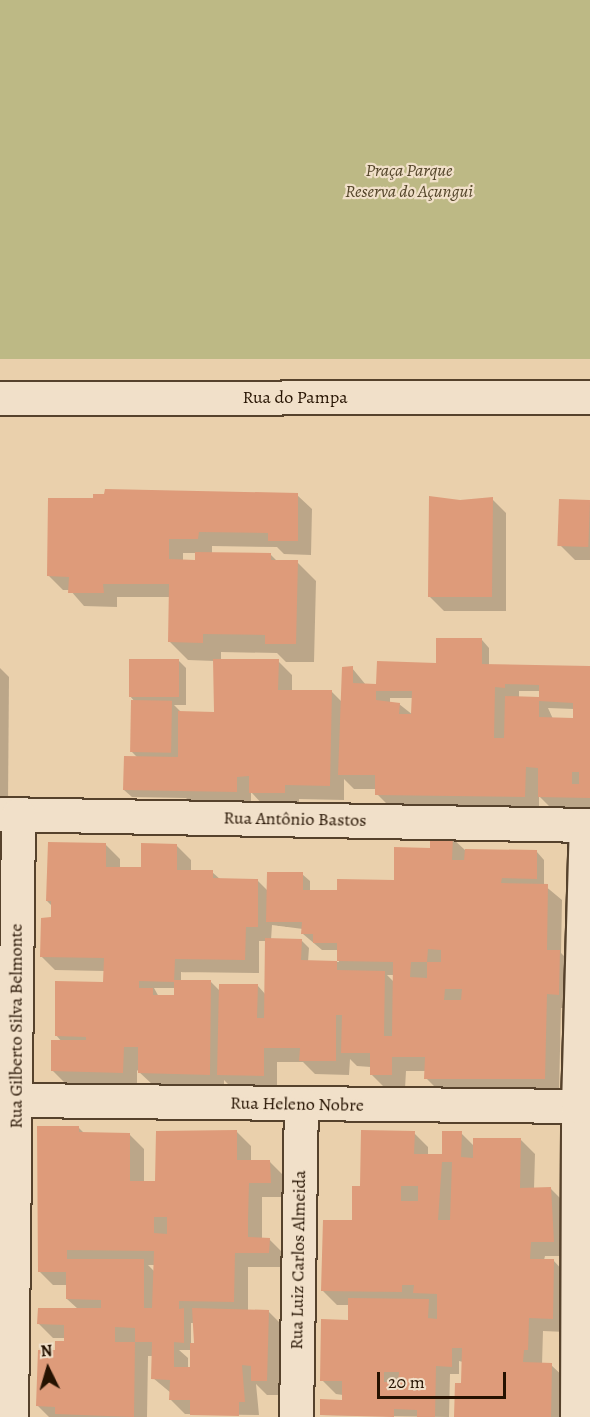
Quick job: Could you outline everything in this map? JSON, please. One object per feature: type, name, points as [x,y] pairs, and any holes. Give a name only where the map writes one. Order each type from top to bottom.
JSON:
[{"type":"street","name":"Rua do Pampa","points":[[0,398],[590,397]]},
{"type":"street","name":"Rua Antônio Bastos","points":[[9,814],[588,825]]},
{"type":"street","name":"Rua Gilberto Silva Belmonte","points":[[9,814],[16,1100],[11,1417]]},
{"type":"street","points":[[577,1417],[578,1106],[588,825]]},
{"type":"street","name":"Rua Heleno Nobre","points":[[16,1100],[578,1106]]},
{"type":"street","name":"Rua Luiz Carlos Almeida","points":[[296,1417],[301,1104]]},
{"type":"green space","name":"Praça Parque Reserva do Açungui","points":[[0,0],[590,0],[590,359],[0,359]]},
{"type":"building","points":[[105,489],[298,493],[298,541],[268,541],[268,533],[199,532],[198,539],[169,539],[169,559],[195,560],[195,552],[271,553],[271,560],[298,560],[296,644],[265,644],[265,635],[203,634],[203,643],[168,642],[169,584],[103,584],[104,593],[68,593],[69,577],[47,576],[48,498],[93,498],[93,494],[104,494]]},
{"type":"building","points":[[429,496],[460,500],[493,497],[492,597],[428,597]]},
{"type":"building","points":[[559,499],[590,500],[588,547],[557,546]]},
{"type":"building","points":[[436,638],[482,638],[482,664],[590,666],[590,798],[538,797],[538,768],[526,767],[525,797],[375,795],[375,775],[338,775],[342,667],[353,666],[353,683],[376,684],[377,661],[436,663]],"holes":[[[505,684],[539,685],[539,697],[505,696],[504,738],[494,738],[495,687],[505,688]],[[376,691],[412,691],[411,714],[399,714],[400,703],[376,700]],[[539,701],[573,703],[573,718],[539,717]],[[572,772],[579,772],[579,784],[572,784]]]},
{"type":"building","points":[[129,659],[179,659],[179,697],[129,697]]},
{"type":"building","points":[[213,659],[279,659],[278,690],[332,690],[330,786],[285,785],[285,793],[249,793],[249,776],[237,777],[237,792],[123,790],[124,756],[178,757],[178,711],[214,712]]},
{"type":"building","points":[[131,700],[172,701],[171,753],[130,752]]},
{"type":"building","points":[[430,836],[453,836],[452,860],[464,860],[465,849],[537,850],[537,879],[502,878],[501,883],[548,884],[547,950],[560,950],[559,995],[547,994],[545,1079],[424,1079],[425,1057],[392,1057],[392,1075],[370,1075],[370,1053],[341,1053],[342,1015],[336,1015],[336,1061],[299,1061],[300,1048],[264,1048],[264,1076],[217,1075],[219,984],[258,984],[257,1018],[264,1018],[265,938],[302,939],[301,960],[337,961],[337,943],[313,943],[313,934],[301,934],[302,922],[266,922],[267,872],[303,872],[303,890],[337,890],[337,879],[394,880],[394,847],[430,848]],"holes":[[[428,949],[441,950],[441,962],[427,962]],[[337,961],[393,962],[392,1036],[384,1036],[385,971],[337,970]],[[411,962],[427,962],[427,978],[410,977]],[[445,989],[462,989],[461,1000],[444,1000]]]},
{"type":"building","points":[[48,842],[106,843],[106,867],[141,867],[141,843],[177,844],[177,870],[213,870],[213,878],[258,879],[258,927],[246,927],[245,960],[175,959],[174,980],[211,980],[210,1075],[138,1073],[138,1047],[124,1047],[123,1073],[51,1071],[51,1040],[86,1040],[86,1037],[55,1036],[55,981],[103,982],[104,958],[40,957],[41,918],[51,917],[51,901],[46,901]],"holes":[[[139,981],[174,982],[174,995],[153,995],[153,988],[139,988]]]},
{"type":"building","points":[[37,1126],[79,1126],[79,1132],[130,1133],[130,1181],[155,1181],[156,1131],[237,1130],[237,1160],[270,1160],[271,1183],[249,1183],[248,1219],[248,1237],[270,1238],[269,1253],[235,1253],[234,1302],[179,1301],[179,1309],[184,1308],[184,1343],[174,1342],[174,1367],[190,1367],[190,1343],[194,1343],[192,1308],[269,1310],[267,1381],[251,1381],[251,1366],[242,1365],[245,1402],[239,1402],[239,1416],[190,1415],[190,1400],[169,1400],[170,1380],[151,1379],[152,1342],[135,1342],[134,1417],[55,1414],[55,1407],[36,1406],[38,1350],[55,1350],[55,1341],[64,1341],[64,1325],[37,1324],[38,1308],[101,1308],[101,1300],[66,1299],[66,1272],[38,1272]],"holes":[[[154,1217],[167,1217],[167,1234],[154,1233]],[[67,1250],[154,1251],[152,1308],[144,1308],[144,1259],[67,1259]],[[115,1327],[135,1328],[135,1342],[115,1342]]]},
{"type":"building","points":[[361,1130],[415,1131],[414,1154],[442,1154],[442,1131],[462,1131],[461,1157],[473,1158],[473,1138],[521,1138],[520,1188],[551,1187],[554,1242],[531,1242],[530,1259],[554,1259],[553,1319],[529,1318],[528,1350],[524,1350],[523,1362],[552,1363],[551,1417],[454,1417],[455,1383],[461,1383],[462,1348],[452,1348],[452,1367],[436,1366],[435,1417],[417,1417],[417,1410],[394,1409],[394,1417],[320,1415],[320,1399],[342,1400],[342,1381],[320,1381],[321,1319],[348,1320],[348,1298],[429,1299],[428,1318],[437,1319],[437,1294],[413,1293],[414,1285],[402,1285],[402,1292],[321,1291],[323,1220],[352,1220],[352,1186],[360,1186]],"holes":[[[442,1162],[452,1162],[450,1220],[438,1220]],[[401,1186],[418,1186],[418,1201],[401,1201]],[[384,1372],[399,1372],[398,1382],[384,1382]]]}]
